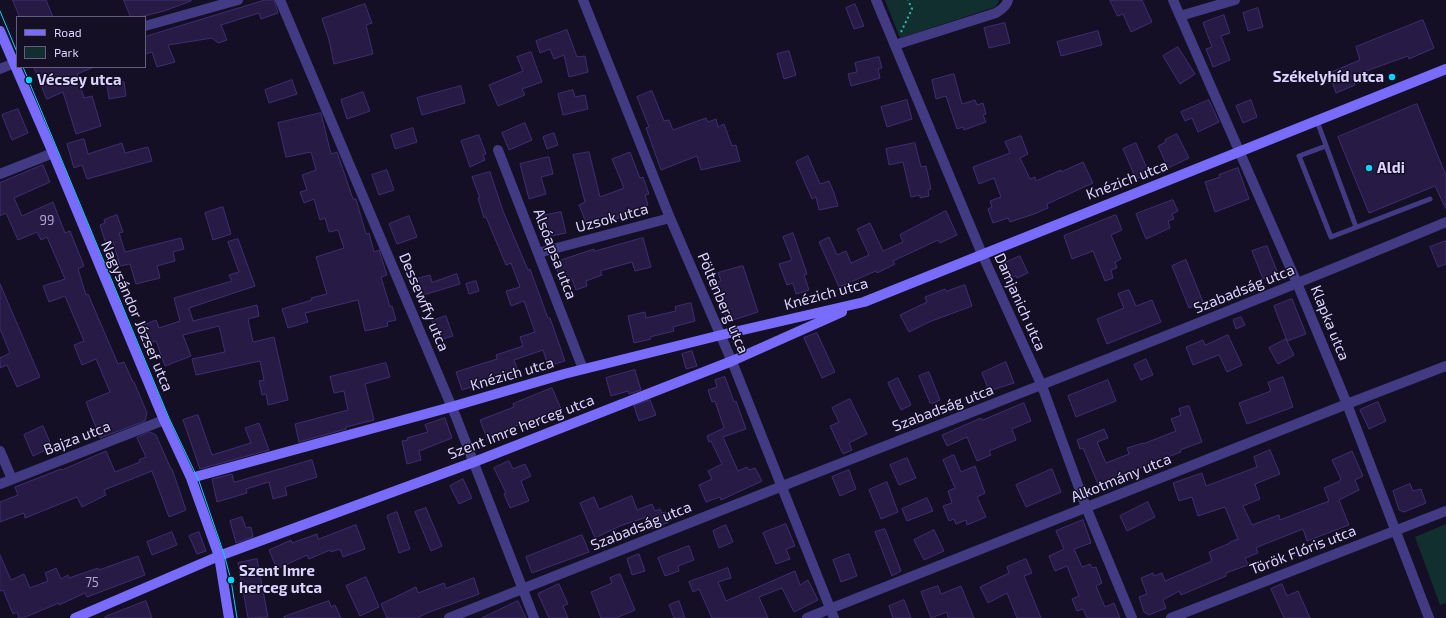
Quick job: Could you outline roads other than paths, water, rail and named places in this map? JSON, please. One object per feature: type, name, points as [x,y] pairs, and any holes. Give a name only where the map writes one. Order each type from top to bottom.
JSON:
[{"type":"street","points":[[146,26],[238,0]]},
{"type":"street","name":"Dessewffy utca","points":[[280,0],[474,462],[534,618]]},
{"type":"street","name":"Pöltenberg utca","points":[[582,0],[670,218],[732,360],[832,613]]},
{"type":"street","name":"Damjanich utca","points":[[876,0],[897,41],[982,254],[1042,386],[1086,507],[1132,618]]},
{"type":"street","points":[[897,41],[996,13],[1002,9],[1008,0]]},
{"type":"street","name":"Klapka utca","points":[[1173,0],[1297,283],[1347,404],[1429,618]]},
{"type":"street","points":[[1180,16],[1234,0]]},
{"type":"street","name":"Nagysándor József utca","points":[[0,31],[15,63]]},
{"type":"street","points":[[0,69],[15,63]]},
{"type":"street","name":"Nagysándor József utca","points":[[17,68],[164,420],[191,478],[219,556],[229,618]]},
{"type":"street","name":"Knézich utca","points":[[191,478],[451,407],[583,369],[864,302],[1446,69]]},
{"type":"street","name":"Alsóapsa utca","points":[[498,150],[583,369]]},
{"type":"street","points":[[0,174],[53,154]]},
{"type":"street","name":"Uzsok utca","points":[[538,253],[670,218]]},
{"type":"street","name":"Szabadság utca","points":[[449,618],[783,486],[1042,386],[1446,222]]},
{"type":"street","name":"Szent Imre herceg utca","points":[[75,618],[94,614],[219,556],[474,462],[732,360],[864,302]]},
{"type":"street","name":"Alkotmány utca","points":[[807,618],[832,613],[1086,507],[1446,366]]},
{"type":"street","name":"Bajza utca","points":[[0,484],[164,420]]},
{"type":"street","points":[[0,451],[12,479]]},
{"type":"street","name":"Török Flóris utca","points":[[1172,618],[1446,510]]},
{"type":"lane","points":[[1317,121],[1356,227]]},
{"type":"lane","points":[[1326,146],[1299,156],[1331,237],[1430,199]]},
{"type":"tram line","points":[[0,11],[16,50]]},
{"type":"tram line","points":[[23,68],[169,418],[199,481],[224,554],[231,580],[237,618]]},
{"type":"place","name":"Székelyhíd utca","points":[[1392,77]]},
{"type":"place","name":"Vécsey utca","points":[[29,80]]},
{"type":"place","name":"Aldi","points":[[1369,168]]},
{"type":"place","name":"Szent Imre herceg utca","points":[[231,580]]}]
